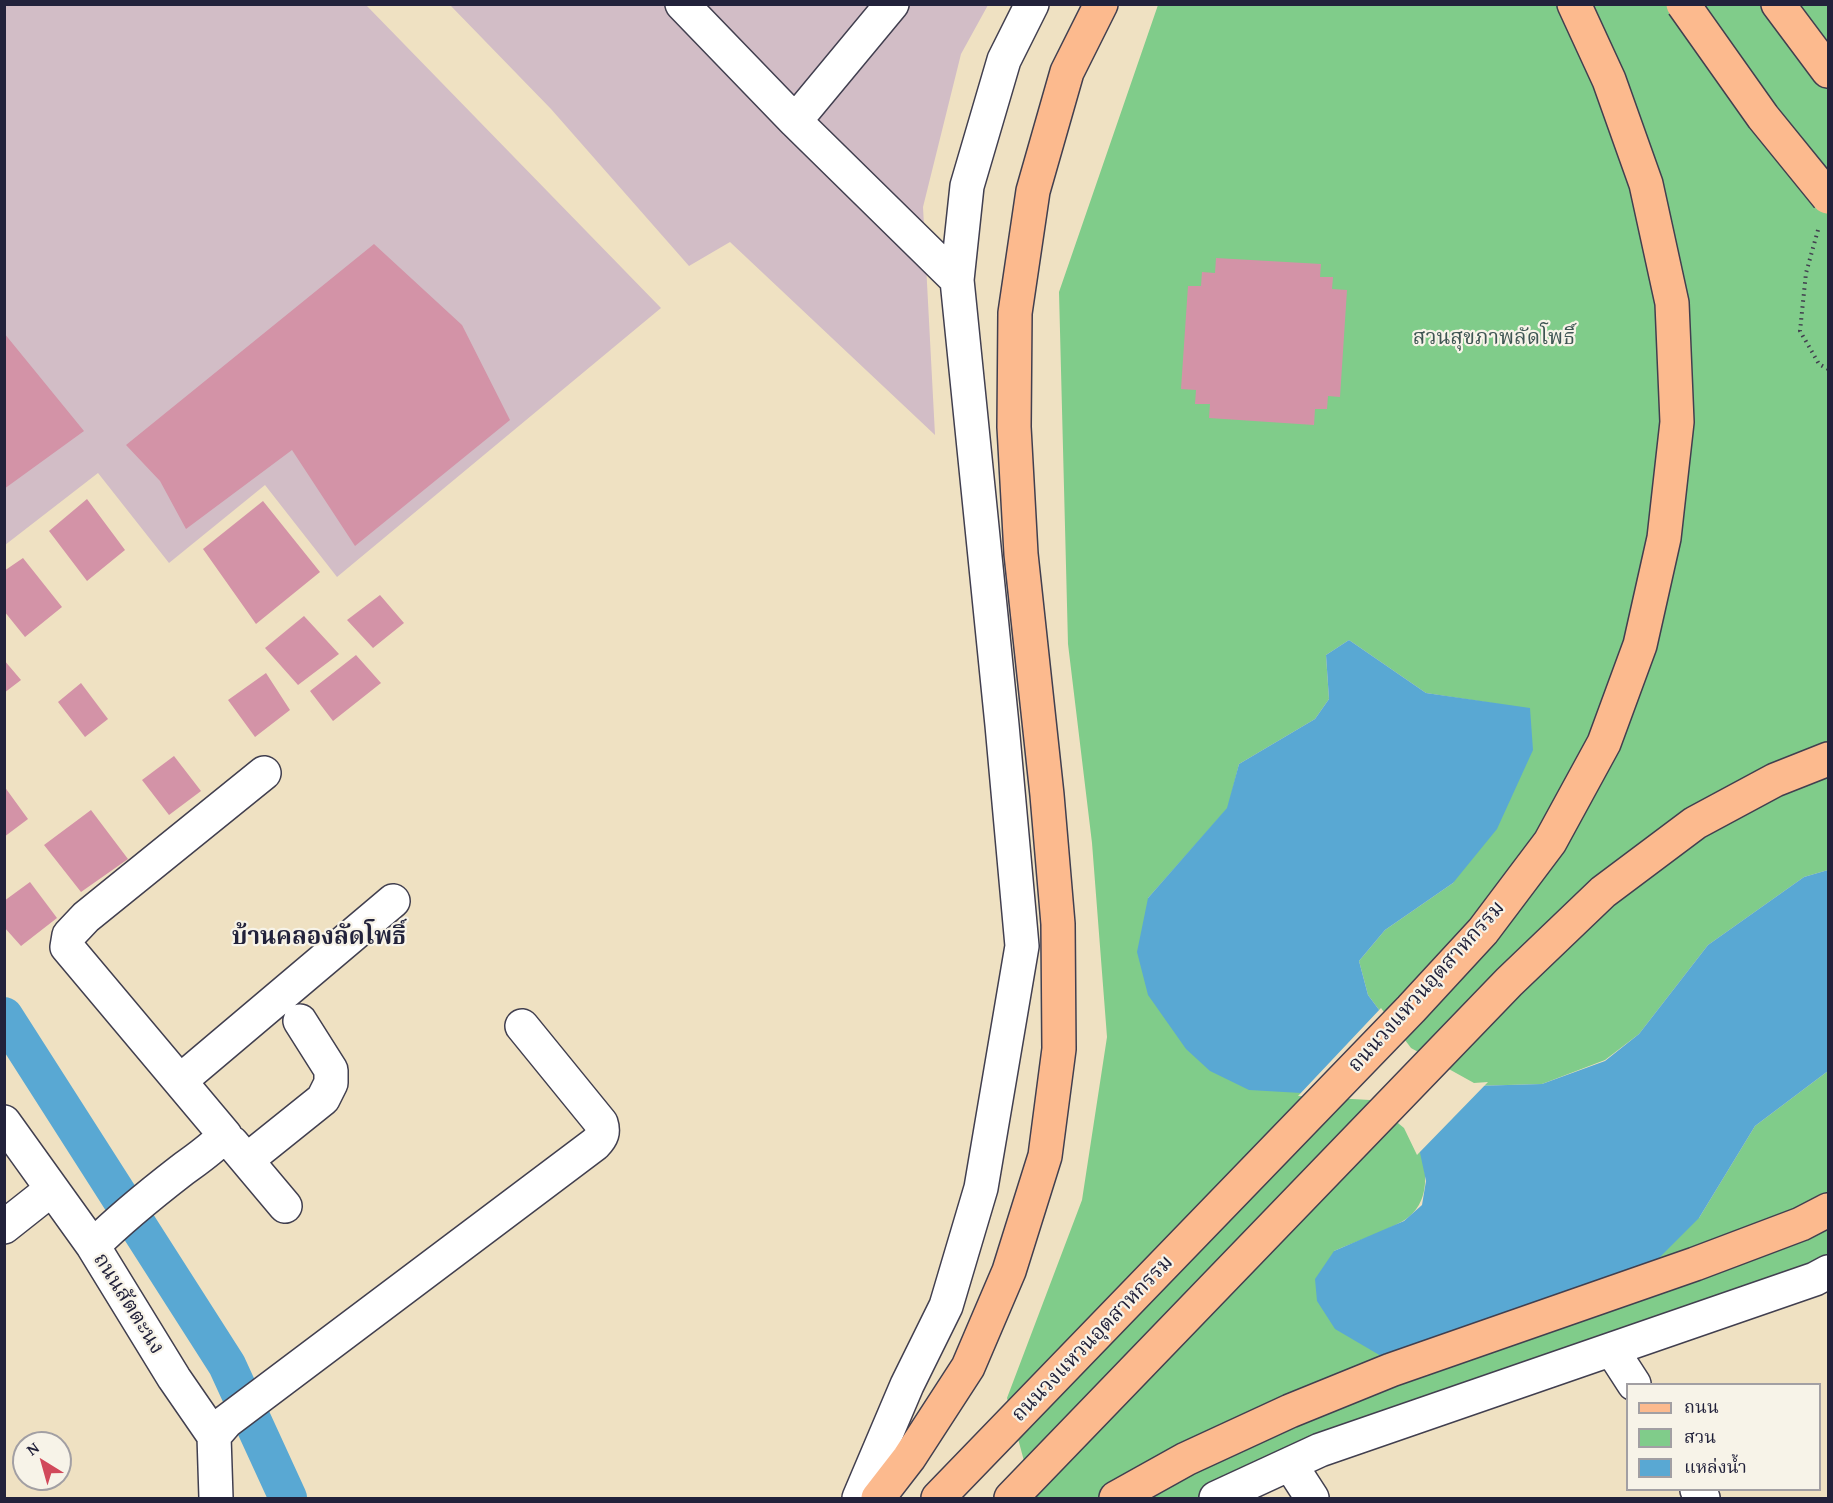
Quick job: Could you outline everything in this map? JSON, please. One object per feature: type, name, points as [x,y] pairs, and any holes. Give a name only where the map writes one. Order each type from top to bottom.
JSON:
[{"type":"main road","points":[[878,1498],[909,1458],[968,1367],[1010,1271],[1045,1156],[1059,1049],[1058,924],[1022,554],[1014,427],[1015,313],[1033,191],[1067,72],[1101,4]]},
{"type":"main road","name":"ถนนวงแหวนอุตสาหกรรม","points":[[938,1498],[1411,1010],[1483,931],[1550,842],[1604,743],[1640,645],[1664,538],[1677,410],[1672,303],[1646,184],[1609,80],[1574,4]]},
{"type":"main road","points":[[1683,4],[1763,117],[1828,197]]},
{"type":"main road","points":[[1778,4],[1828,71]]},
{"type":"main road","points":[[1011,1498],[1509,982],[1603,892],[1695,823],[1775,780],[1828,759]]},
{"type":"main road","points":[[1116,1498],[1186,1459],[1290,1411],[1391,1370],[1695,1264],[1801,1224],[1828,1210]]},
{"type":"street","points":[[682,4],[795,121],[957,280]]},
{"type":"street","points":[[795,121],[892,4]]},
{"type":"street","points":[[859,1498],[907,1385],[946,1306],[972,1220],[981,1188],[1023,946],[957,280],[966,186],[1004,60],[1032,4]]},
{"type":"street","points":[[264,773],[86,917],[69,935],[67,947],[285,1206]]},
{"type":"street","points":[[180,1081],[393,901]]},
{"type":"street","points":[[247,1160],[323,1099],[331,1083],[331,1070],[300,1021]]},
{"type":"street","points":[[216,1498],[220,1428],[601,1138],[603,1130],[601,1123],[522,1026]]},
{"type":"street","name":"ถนนสัตตะนง","points":[[4,1122],[52,1189],[101,1238],[174,1378],[220,1428]]},
{"type":"street","points":[[101,1238],[148,1198],[212,1149],[225,1135]]},
{"type":"street","points":[[4,1227],[52,1189]]},
{"type":"street","points":[[1216,1498],[1320,1450],[1815,1279],[1828,1272]]},
{"type":"street","points":[[1612,1350],[1633,1383]]},
{"type":"street","points":[[1290,1464],[1312,1498]]},
{"type":"path","points":[[1819,227],[1806,273],[1800,331],[1819,364],[1828,369]]},
{"type":"shaded area","points":[[5,5],[366,5],[661,308],[337,577],[265,485],[169,563],[98,473],[5,545]]},
{"type":"shaded area","points":[[450,5],[988,5],[961,54],[923,207],[935,435],[730,242],[689,266],[551,109]]},
{"type":"green space","name":"สวนสุขภาพลัดโพธิ์","points":[[1158,5],[1828,5],[1828,870],[1804,877],[1708,945],[1639,1034],[1605,1060],[1542,1084],[1473,1086],[1409,1050],[1368,995],[1359,961],[1385,930],[1453,883],[1530,709],[1426,693],[1349,640],[1326,655],[1329,699],[1315,719],[1239,764],[1228,808],[1148,898],[1371,1097],[1399,1119],[1414,1138],[1424,1164],[1425,1177],[1424,1190],[1414,1213],[1395,1225],[1334,1251],[1699,1218],[1755,1126],[1828,1071],[1828,1272],[1228,1498],[1034,1498],[1007,1398],[1082,1200],[1107,1037],[1092,843],[1068,644],[1059,292]]},
{"type":"water","points":[[1349,640],[1426,693],[1530,708],[1533,750],[1497,829],[1453,883],[1385,930],[1359,961],[1368,995],[1409,1050],[1474,1086],[1542,1084],[1605,1061],[1639,1034],[1708,945],[1804,877],[1828,870],[1828,1071],[1755,1126],[1699,1218],[1654,1263],[1393,1363],[1335,1329],[1317,1301],[1315,1279],[1334,1251],[1404,1221],[1422,1205],[1426,1181],[1419,1148],[1407,1127],[1371,1097],[1249,1090],[1210,1071],[1186,1049],[1148,995],[1137,952],[1148,898],[1227,808],[1239,764],[1315,719],[1329,699],[1326,655]]},
{"type":"pier","points":[[1381,1008],[1411,1048],[1474,1083],[1488,1082],[1417,1155],[1404,1128],[1370,1100],[1298,1096]]},
{"type":"building","points":[[374,244],[462,325],[510,420],[355,546],[292,450],[186,529],[160,481],[126,445]]},
{"type":"building","points":[[1216,258],[1321,264],[1320,277],[1333,277],[1332,289],[1347,290],[1340,397],[1328,396],[1327,409],[1315,409],[1314,425],[1209,418],[1210,404],[1195,404],[1196,390],[1181,389],[1188,286],[1201,286],[1202,272],[1215,273]]},
{"type":"building","points":[[4,333],[84,431],[4,489]]},
{"type":"building","points":[[87,499],[125,550],[87,581],[49,531]]},
{"type":"building","points":[[263,501],[320,572],[256,624],[203,549]]},
{"type":"building","points":[[23,558],[62,607],[25,637],[4,611],[4,571]]},
{"type":"building","points":[[380,595],[404,623],[373,648],[347,620]]},
{"type":"building","points":[[304,616],[339,654],[298,685],[265,648]]},
{"type":"building","points":[[356,655],[381,683],[333,721],[310,691]]},
{"type":"building","points":[[4,660],[21,680],[4,693]]},
{"type":"building","points":[[266,673],[290,710],[255,737],[228,700]]},
{"type":"building","points":[[81,683],[108,719],[85,737],[58,702]]},
{"type":"building","points":[[174,756],[201,791],[169,815],[142,780]]},
{"type":"building","points":[[4,786],[28,819],[4,837]]},
{"type":"building","points":[[91,810],[128,859],[81,892],[44,845]]},
{"type":"building","points":[[30,882],[57,918],[21,946],[4,927],[4,901]]},
{"type":"waterway","points":[[4,1016],[227,1365],[288,1498]]},
{"type":"district","name":"บ้านคลองลัดโพธิ์","points":[[319,938]]}]
